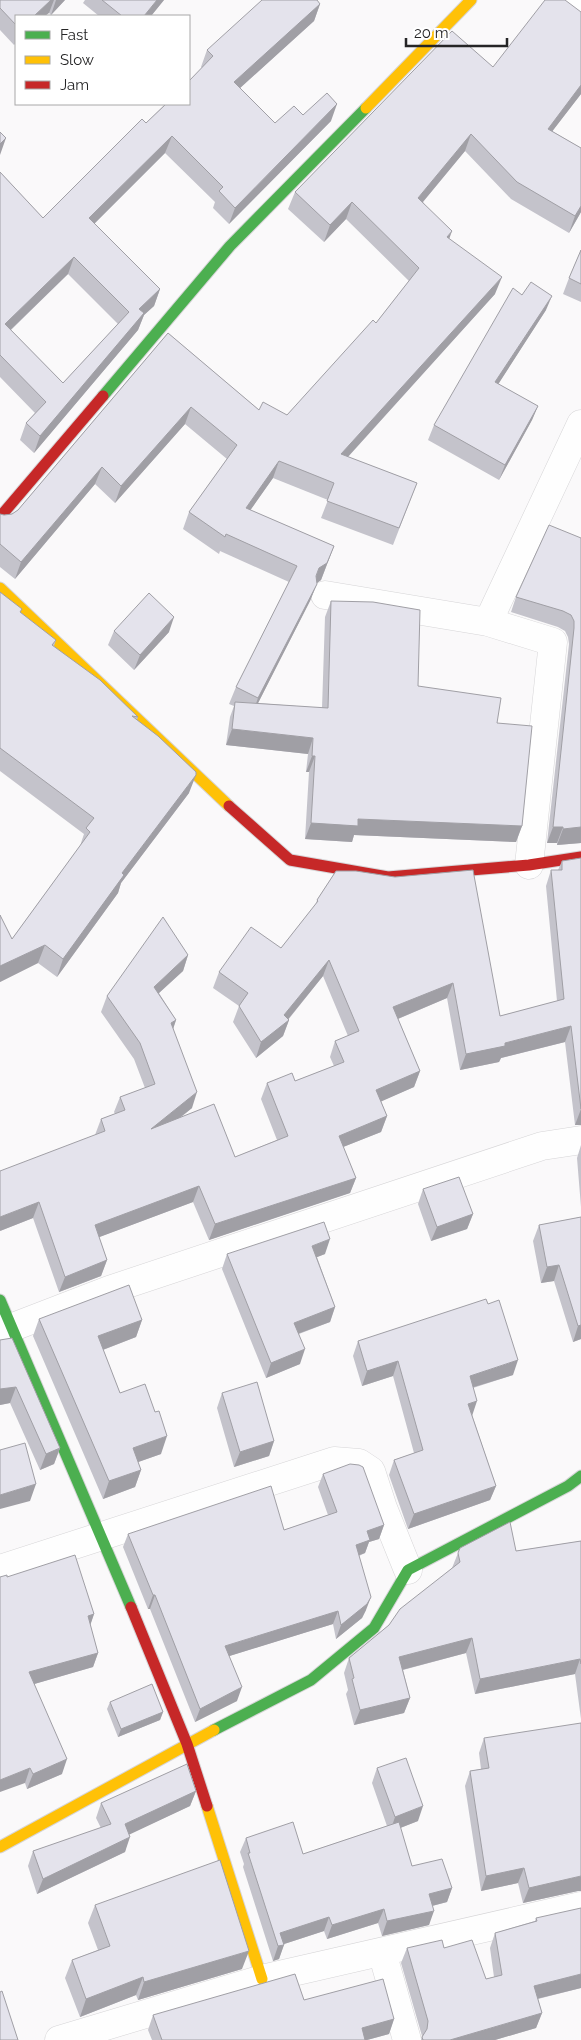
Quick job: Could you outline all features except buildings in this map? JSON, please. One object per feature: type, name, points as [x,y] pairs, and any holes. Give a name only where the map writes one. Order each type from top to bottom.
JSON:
[{"type":"street","points":[[0,517],[230,246],[471,0]]},
{"type":"street","points":[[576,0],[581,3]]},
{"type":"street","points":[[488,622],[581,424]]},
{"type":"street","points":[[0,588],[222,800],[290,860],[388,877],[529,865],[581,857]]},
{"type":"street","points":[[325,595],[488,622],[553,642],[529,865]]},
{"type":"street","points":[[6,1328],[109,1290],[542,1146],[581,1140]]},
{"type":"street","points":[[0,1300],[6,1328],[102,1536],[187,1744],[262,1979]]},
{"type":"street","points":[[0,1569],[334,1462],[359,1463],[371,1471],[383,1508],[408,1570]]},
{"type":"street","points":[[0,1847],[187,1744],[312,1680],[374,1628],[408,1570],[568,1486],[581,1476]]},
{"type":"street","points":[[68,2039],[262,1979],[581,1906]]},
{"type":"street","points":[[382,1952],[407,2040]]},
{"type":"traffic: fast","points":[[103,396],[230,246],[366,108]]},
{"type":"traffic: fast","points":[[0,1300],[131,1607]]},
{"type":"traffic: fast","points":[[214,1730],[311,1680],[374,1628],[408,1570],[568,1486],[581,1476]]},
{"type":"traffic: slow","points":[[366,108],[471,0]]},
{"type":"traffic: slow","points":[[0,588],[229,806]]},
{"type":"traffic: slow","points":[[0,1847],[214,1730]]},
{"type":"traffic: slow","points":[[207,1806],[262,1979]]},
{"type":"traffic: jam","points":[[0,517],[103,396]]},
{"type":"traffic: jam","points":[[229,806],[290,860],[388,877],[529,865],[581,857]]},
{"type":"traffic: jam","points":[[131,1607],[187,1744],[207,1806]]}]
